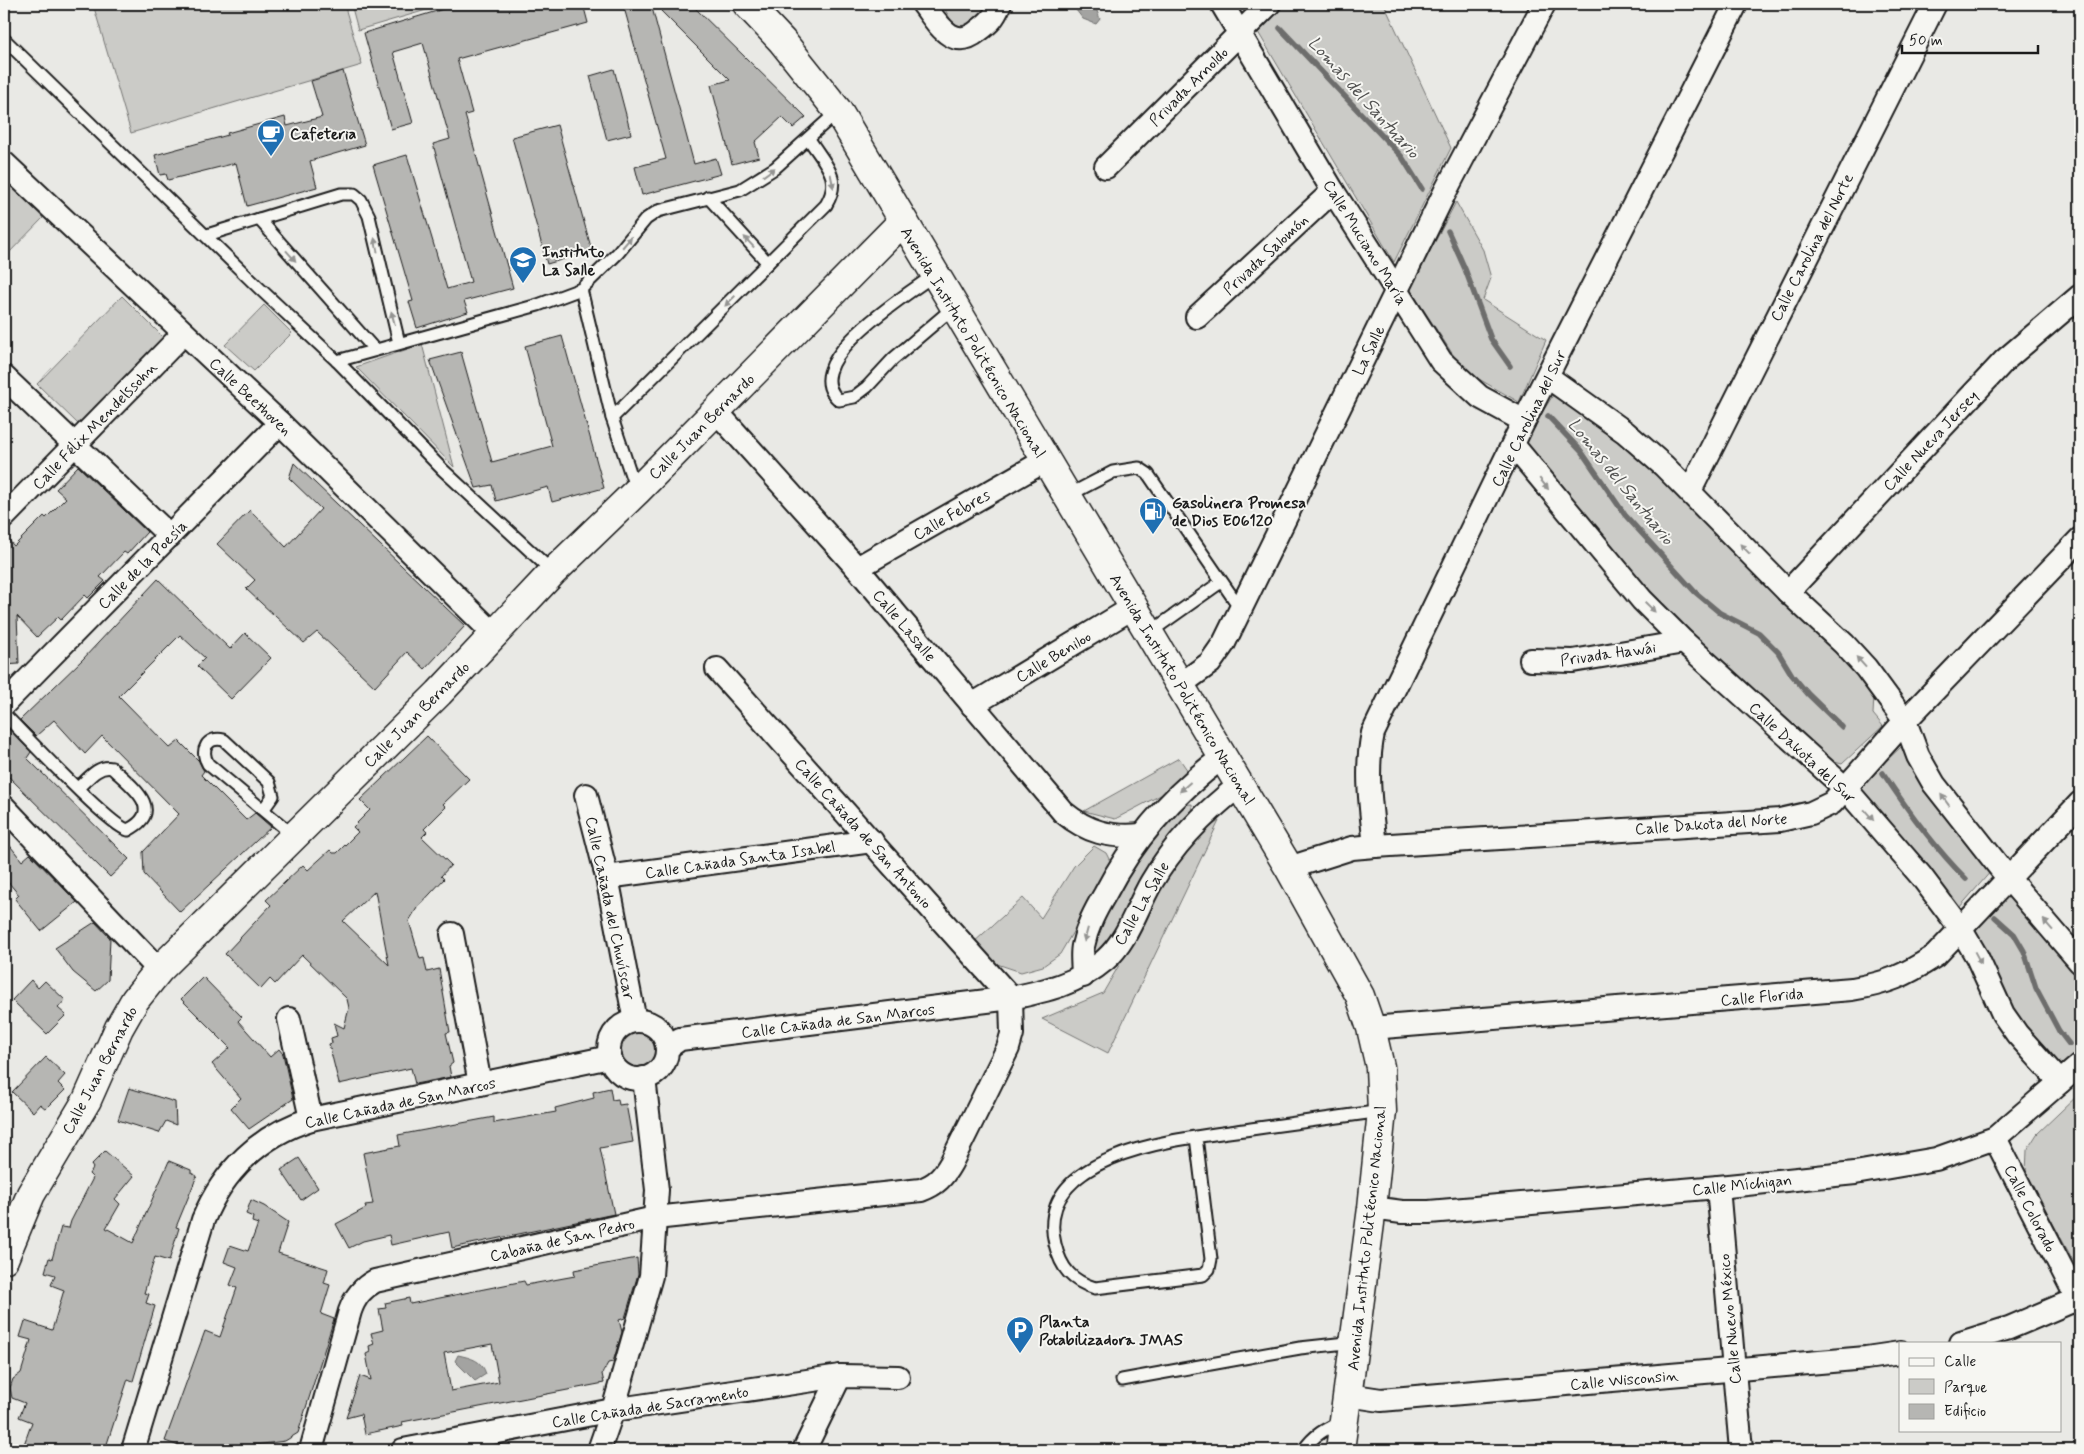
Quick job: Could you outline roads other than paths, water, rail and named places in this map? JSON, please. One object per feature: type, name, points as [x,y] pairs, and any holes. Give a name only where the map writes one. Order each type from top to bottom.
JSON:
[{"type":"main road","name":"Avenida Instituto Politécnico Nacional","points":[[747,4],[782,41],[838,111],[902,222],[1240,784],[1360,996],[1371,1028],[1380,1067],[1382,1110],[1372,1208],[1340,1450]]},
{"type":"main road","name":"Calle Juan Bernardo","points":[[4,1258],[31,1194],[87,1100],[119,1028],[135,1000],[159,970],[439,693],[553,572],[637,491],[902,222]]},
{"type":"street","points":[[923,4],[942,28],[952,36],[963,39],[970,37],[993,18],[1000,4]]},
{"type":"street","name":"Calle Muciano María","points":[[1222,4],[1333,191],[1396,293],[1441,361],[1480,397],[1524,421]]},
{"type":"street","name":"Privada Arnoldo","points":[[1106,167],[1268,4]]},
{"type":"street","name":"La Salle","points":[[1180,685],[1210,664],[1224,643],[1444,192],[1544,4]]},
{"type":"street","name":"Calle Carolina del Sur","points":[[1375,846],[1368,778],[1373,733],[1514,446],[1524,421],[1736,4]]},
{"type":"street","name":"Calle Carolina del Norte","points":[[1690,491],[1935,4]]},
{"type":"street","name":"Calle Beethoven","points":[[4,162],[280,423],[494,634]]},
{"type":"street","name":"Privada Salomón","points":[[1197,317],[1333,191]]},
{"type":"street","name":"Calle Nueva Jersey","points":[[1788,592],[2004,360],[2080,296]]},
{"type":"street","name":"Calle Félix Mendelssohn","points":[[4,517],[184,333]]},
{"type":"street","points":[[4,377],[170,536]]},
{"type":"street","points":[[1548,377],[1625,432],[1690,491],[1788,592],[1844,644],[1866,668],[1906,722],[1918,756],[1934,784],[2008,878],[2080,962]]},
{"type":"street","name":"Calle Lasalle","points":[[716,411],[857,568],[1063,812],[1076,822],[1097,833],[1118,836],[1141,835]]},
{"type":"street","name":"Calle de la Poesía","points":[[4,704],[280,423]]},
{"type":"street","name":"Calle Dakota del Sur","points":[[1514,446],[1606,559],[1684,642],[1846,789],[1921,876],[1960,928],[1977,957],[2003,1014],[2060,1082]]},
{"type":"street","name":"Calle Febres","points":[[857,568],[1046,460]]},
{"type":"street","name":"Calle Dakota del Norte","points":[[1289,868],[1352,848],[1780,820],[1811,812],[1832,803],[1846,789],[1906,722],[2080,539]]},
{"type":"street","name":"Calle Beniloo","points":[[972,704],[1134,607]]},
{"type":"street","name":"Privada Hawái","points":[[1531,660],[1573,661],[1684,642]]},
{"type":"street","name":"Calle Cañada de San Antonio","points":[[717,669],[1011,998]]},
{"type":"street","name":"Calle La Salle","points":[[1083,976],[1082,948],[1089,921],[1114,876],[1141,835],[1178,794],[1223,757]]},
{"type":"street","name":"Calle La Salle","points":[[1011,998],[1053,989],[1083,976],[1106,960],[1124,938],[1146,893],[1168,856],[1210,808],[1240,784]]},
{"type":"street","name":"Calle Cañada del Chuvíscar","points":[[586,796],[608,877],[634,1021]]},
{"type":"street","name":"Calle Florida","points":[[1371,1028],[1852,989],[1885,983],[1908,974],[1935,956],[2080,803]]},
{"type":"street","points":[[4,807],[159,970]]},
{"type":"street","name":"Calle Cañada Santa Isabel","points":[[608,877],[872,841]]},
{"type":"street","points":[[1114,876],[1146,893]]},
{"type":"street","points":[[452,934],[480,1084]]},
{"type":"street","name":"Calle Cañada de San Marcos","points":[[667,1048],[680,1039],[1011,998]]},
{"type":"street","name":"Cabaña de San Pedro","points":[[311,1450],[350,1311],[354,1300],[365,1287],[388,1278],[655,1218],[921,1190],[934,1185],[952,1163],[1008,1048],[1012,1034],[1011,998]]},
{"type":"street","points":[[289,1019],[311,1119]]},
{"type":"street","points":[[634,1021],[652,1025],[665,1038],[667,1048],[663,1064],[652,1076],[644,1078],[635,1079],[619,1072],[610,1057],[612,1038],[617,1030],[634,1021]]},
{"type":"street","name":"Calle Cañada de San Marcos","points":[[133,1450],[203,1220],[213,1196],[224,1179],[265,1140],[289,1126],[311,1119],[610,1057]]},
{"type":"street","name":"Calle Míchigan","points":[[1372,1208],[1402,1212],[1429,1212],[1718,1187],[1856,1173],[1936,1159],[1995,1138],[2080,1065]]},
{"type":"street","points":[[599,1450],[613,1410],[651,1276],[657,1190],[644,1078]]},
{"type":"street","name":"Calle Colorado","points":[[1995,1138],[2079,1301]]},
{"type":"street","name":"Calle Nuevo México","points":[[1718,1187],[1741,1450]]},
{"type":"street","points":[[1964,1342],[2010,1328],[2079,1301]]},
{"type":"street","name":"Calle Wisconsin","points":[[1346,1408],[1381,1400],[1899,1353]]},
{"type":"street","points":[[804,1450],[840,1376]]},
{"type":"street","name":"Calle Cañada de Sacramento","points":[[403,1450],[613,1410],[840,1376],[898,1377]]},
{"type":"lane","points":[[4,39],[207,235],[258,288],[337,361],[444,470],[553,572]]},
{"type":"lane","points":[[337,361],[538,304],[581,289],[618,253],[646,219],[658,210],[708,196],[740,190],[756,181],[809,139],[838,111]]},
{"type":"lane","points":[[612,418],[826,205],[834,190],[830,172],[809,139]]},
{"type":"lane","points":[[207,235],[341,194],[349,193],[358,197],[369,216],[399,343]]},
{"type":"lane","points":[[708,196],[768,263]]},
{"type":"lane","points":[[259,219],[375,350]]},
{"type":"lane","points":[[934,275],[878,316],[838,356],[829,373],[827,384],[831,393],[839,400],[854,397],[916,338],[954,307]]},
{"type":"lane","points":[[581,289],[612,418],[637,491]]},
{"type":"lane","points":[[1067,496],[1113,472],[1139,468],[1148,474],[1240,608]]},
{"type":"lane","points":[[1149,633],[1221,582]]},
{"type":"lane","points":[[4,714],[78,788],[121,828],[128,830],[133,827],[144,813],[146,806],[144,799],[112,768],[98,769],[78,788]]},
{"type":"lane","points":[[263,810],[273,796],[269,782],[224,740],[217,738],[210,742],[204,749],[203,756],[208,764],[294,836]]},
{"type":"lane","points":[[1196,1137],[1211,1259],[1209,1269],[1203,1275],[1095,1288],[1079,1283],[1065,1271],[1058,1257],[1053,1237],[1052,1215],[1057,1201],[1068,1186],[1104,1161],[1126,1152],[1196,1137],[1382,1110]]},
{"type":"lane","points":[[1122,1380],[1300,1348],[1355,1342]]},
{"type":"lane","points":[[1304,1450],[1309,1442],[1326,1429],[1346,1408]]},
{"type":"waterway","name":"Lomas del Santuario","points":[[1280,28],[1402,157],[1422,189]]},
{"type":"waterway","name":"Lomas del Santuario","points":[[1448,231],[1465,269],[1491,339],[1510,366]]},
{"type":"waterway","name":"Lomas del Santuario","points":[[1548,416],[1581,451],[1625,515],[1695,592],[1720,613],[1759,633],[1778,652],[1792,675],[1808,694],[1842,727]]},
{"type":"waterway","name":"Lomas del Santuario","points":[[1883,773],[1922,828],[1966,879]]},
{"type":"waterway","name":"Lomas del Santuario","points":[[1995,917],[2014,934],[2024,951],[2036,988],[2059,1031],[2069,1044]]},
{"type":"place","name":"Cafeteria","points":[[271,157]]},
{"type":"place","name":"Instituto La Salle","points":[[523,284]]},
{"type":"place","name":"Gasolinera Promesa de Dios E06120","points":[[1153,535]]},
{"type":"place","name":"Planta Potabilizadora JMAS","points":[[1020,1354]]}]
